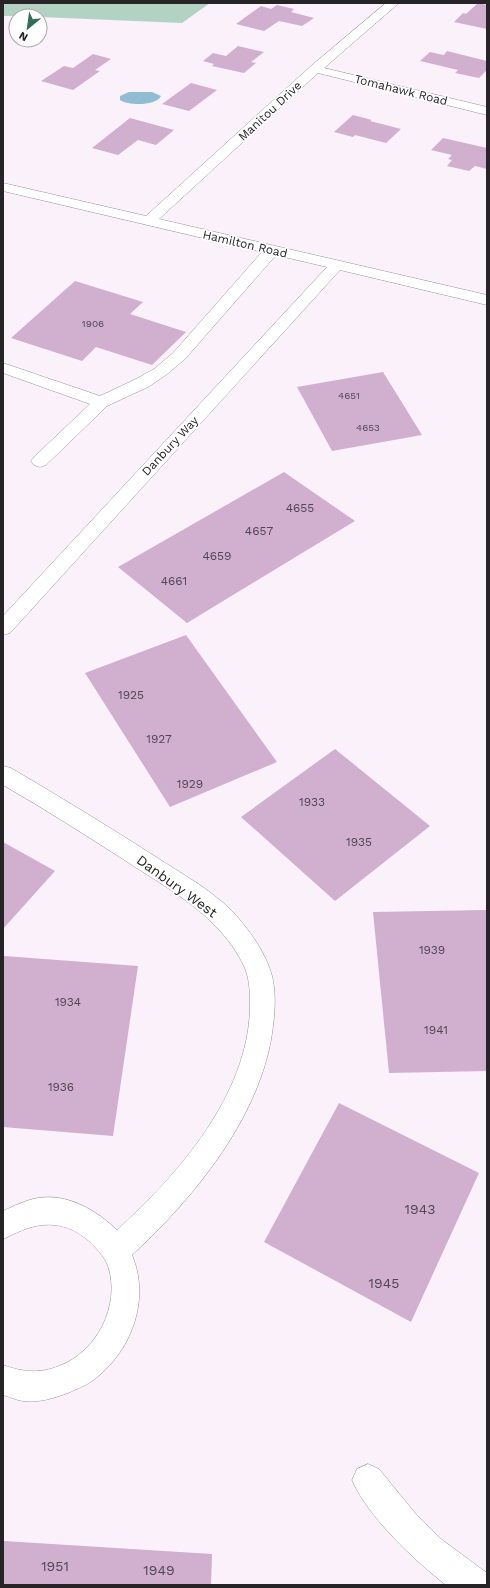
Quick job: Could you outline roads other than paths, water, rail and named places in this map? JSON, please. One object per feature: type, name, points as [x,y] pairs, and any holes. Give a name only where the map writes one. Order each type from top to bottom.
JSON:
[{"type":"street","name":"Manitou Drive","points":[[149,221],[314,69],[393,3]]},
{"type":"street","name":"Tomahawk Road","points":[[314,69],[487,111]]},
{"type":"street","name":"Hamilton Road","points":[[3,188],[487,300]]},
{"type":"street","points":[[40,461],[101,402],[142,383],[160,372],[179,356],[272,250]]},
{"type":"street","name":"Danbury Way","points":[[3,628],[337,265]]},
{"type":"street","points":[[3,368],[101,402]]},
{"type":"street","name":"Danbury West","points":[[3,774],[115,842],[205,902],[224,919],[243,943],[258,970],[263,1000],[261,1032],[253,1064],[239,1096],[213,1142],[180,1187],[116,1250]]},
{"type":"street","points":[[3,1225],[21,1216],[43,1212],[65,1214],[85,1220],[102,1233],[116,1250],[123,1265],[126,1283],[126,1301],[120,1324],[107,1346],[91,1364],[70,1378],[46,1385],[22,1386],[3,1380]]},
{"type":"street","points":[[368,1480],[389,1509],[412,1535],[440,1560],[475,1585]]},
{"type":"water","points":[[129,92],[152,92],[161,96],[154,102],[142,104],[124,102],[120,100],[120,96]]}]
